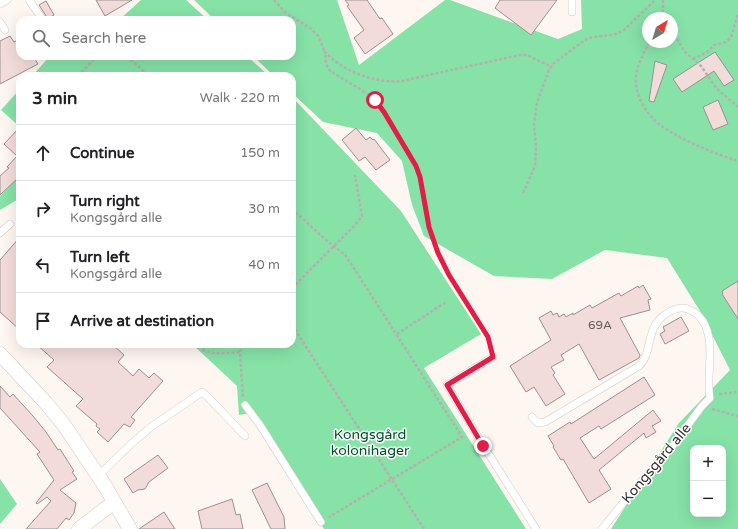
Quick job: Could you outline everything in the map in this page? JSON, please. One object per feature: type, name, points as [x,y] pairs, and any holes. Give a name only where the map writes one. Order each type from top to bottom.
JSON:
[{"type":"street","points":[[0,354],[46,403],[64,425],[98,476],[130,529]]},
{"type":"street","points":[[79,529],[114,502]]},
{"type":"lane","points":[[0,4],[7,0]]},
{"type":"lane","points":[[29,0],[40,16]]},
{"type":"lane","points":[[572,0],[572,12]]},
{"type":"lane","points":[[0,22],[5,30]]},
{"type":"lane","points":[[0,233],[10,224]]},
{"type":"lane","points":[[532,417],[538,423],[544,422],[639,366],[646,357],[656,323],[672,310],[679,308],[688,309],[695,312],[707,330],[710,349],[708,388],[710,398]]},
{"type":"lane","points":[[493,357],[447,385],[483,446],[536,529]]},
{"type":"lane","points":[[98,476],[151,427],[202,392],[208,396],[245,436]]},
{"type":"lane","name":"Kongsgård alle","points":[[602,529],[671,448],[702,406],[710,398]]},
{"type":"lane","points":[[245,405],[260,425],[321,522]]},
{"type":"path","points":[[274,0],[291,16]]},
{"type":"path","points":[[523,193],[535,166],[535,112],[542,89],[552,67],[558,59],[585,40],[613,36],[623,31],[655,0]]},
{"type":"path","points":[[663,0],[663,12]]},
{"type":"path","points":[[693,59],[707,52],[714,45],[726,42],[730,37],[738,14]]},
{"type":"path","points":[[296,19],[310,28],[318,36],[325,52],[334,62],[346,70],[388,82],[402,81],[520,54],[528,55],[552,67]]},
{"type":"path","points":[[678,40],[684,51],[701,66],[717,88],[738,107]]},
{"type":"path","points":[[647,48],[636,76],[637,91],[648,112],[660,124],[670,131],[696,144],[738,161]]},
{"type":"path","points":[[325,52],[326,64],[330,71],[375,100],[412,157],[420,177],[429,227],[438,253],[449,275],[488,337],[493,357]]},
{"type":"path","points":[[82,72],[94,60]]},
{"type":"path","points":[[132,60],[145,72]]},
{"type":"path","points":[[296,284],[355,225],[362,216],[355,175]]},
{"type":"path","points":[[296,213],[350,262],[462,437],[321,522]]},
{"type":"path","points":[[397,334],[446,302]]},
{"type":"path","points":[[296,332],[424,529]]},
{"type":"path","points":[[199,348],[209,353],[240,352]]},
{"type":"path","points":[[240,348],[243,399],[245,405]]},
{"type":"path","points":[[710,398],[719,394],[738,392]]},
{"type":"path","points":[[702,406],[738,416]]},
{"type":"green space","points":[[141,0],[186,0],[204,16],[123,16]]},
{"type":"green space","points":[[194,0],[337,0],[359,65],[445,0],[450,0],[558,39],[582,29],[581,0],[738,0],[738,529],[611,529],[679,423],[730,370],[700,311],[667,258],[605,250],[552,279],[494,276],[424,236],[412,205],[402,161],[377,133],[323,122],[296,97],[296,72],[270,72],[257,60],[296,60],[296,16],[211,16]]},
{"type":"green space","points":[[46,60],[251,60],[265,72],[36,72]]},
{"type":"green space","points":[[16,93],[16,123],[1,110]]},
{"type":"green space","name":"Kongsgård kolonihager","points":[[296,101],[401,211],[481,334],[424,368],[526,529],[324,529],[251,413],[239,415],[237,386],[196,348],[296,348]]},
{"type":"green space","points":[[16,179],[16,200],[0,210],[0,196]]},
{"type":"green space","points":[[0,479],[17,504],[0,524]]},
{"type":"building","points":[[96,0],[132,0],[105,16]]},
{"type":"building","points":[[345,0],[367,0],[380,19],[382,18],[393,34],[365,54],[354,38],[364,30],[347,6],[349,5]]},
{"type":"building","points":[[500,0],[557,0],[531,35],[495,8]]},
{"type":"building","points":[[46,1],[54,15],[46,16],[39,5]]},
{"type":"building","points":[[10,36],[14,42],[16,41],[16,60],[36,60],[38,64],[23,72],[16,72],[16,76],[0,84],[0,41]]},
{"type":"building","points":[[715,52],[734,80],[724,86],[714,71],[682,92],[673,79]]},
{"type":"building","points":[[655,61],[667,65],[654,102],[649,101]]},
{"type":"building","points":[[718,100],[728,124],[713,130],[703,107]]},
{"type":"building","points":[[356,128],[366,140],[370,137],[373,140],[374,139],[390,160],[376,170],[365,157],[359,161],[342,140]]},
{"type":"building","points":[[16,131],[16,155],[4,144]]},
{"type":"building","points":[[16,157],[16,180],[0,195],[0,176],[9,168],[7,167]]},
{"type":"building","points":[[16,242],[16,326],[0,312],[0,260]]},
{"type":"building","points":[[738,281],[738,319],[722,294],[722,291]]},
{"type":"building","points":[[643,285],[651,299],[648,300],[650,310],[620,318],[640,355],[639,358],[599,380],[579,344],[561,355],[564,360],[551,367],[555,373],[553,375],[565,394],[546,406],[534,387],[526,392],[510,366],[551,340],[539,318],[551,311],[553,315],[557,313],[559,317],[564,314],[566,317],[573,313],[573,315],[590,305],[592,308],[619,293],[621,296],[638,286],[639,288]]},
{"type":"building","points":[[681,317],[689,331],[665,344],[660,334],[665,331],[663,327]]},
{"type":"building","points":[[40,348],[116,348],[124,355],[118,362],[133,376],[139,369],[149,378],[154,373],[163,381],[131,417],[135,420],[130,427],[124,424],[108,442],[97,432],[100,429],[96,426],[97,424],[76,406],[83,399],[47,367],[54,360]]},
{"type":"building","points":[[644,377],[655,395],[601,429],[599,426],[580,438],[594,459],[653,410],[661,421],[652,426],[656,432],[646,438],[644,433],[599,470],[611,489],[589,503],[563,459],[561,460],[553,447],[554,446],[548,436],[570,422],[571,424]]},
{"type":"building","points":[[0,386],[10,397],[13,394],[33,416],[58,450],[60,449],[74,471],[72,472],[77,479],[60,490],[76,503],[74,513],[69,520],[66,518],[57,529],[26,529],[51,501],[47,497],[37,504],[36,503],[54,480],[37,454],[40,452],[0,408]]},
{"type":"building","points":[[158,455],[168,468],[149,482],[145,489],[138,490],[133,493],[124,479]]},
{"type":"building","points":[[267,483],[284,517],[285,529],[271,529],[252,490]]},
{"type":"building","points":[[232,499],[236,515],[240,514],[243,529],[202,529],[198,511]]},
{"type":"building","points":[[164,512],[175,529],[139,529]]},
{"type":"route","points":[[375,100],[412,157],[416,166],[424,195],[429,227],[438,253],[449,275],[488,337],[493,357],[447,385],[483,446]]}]
